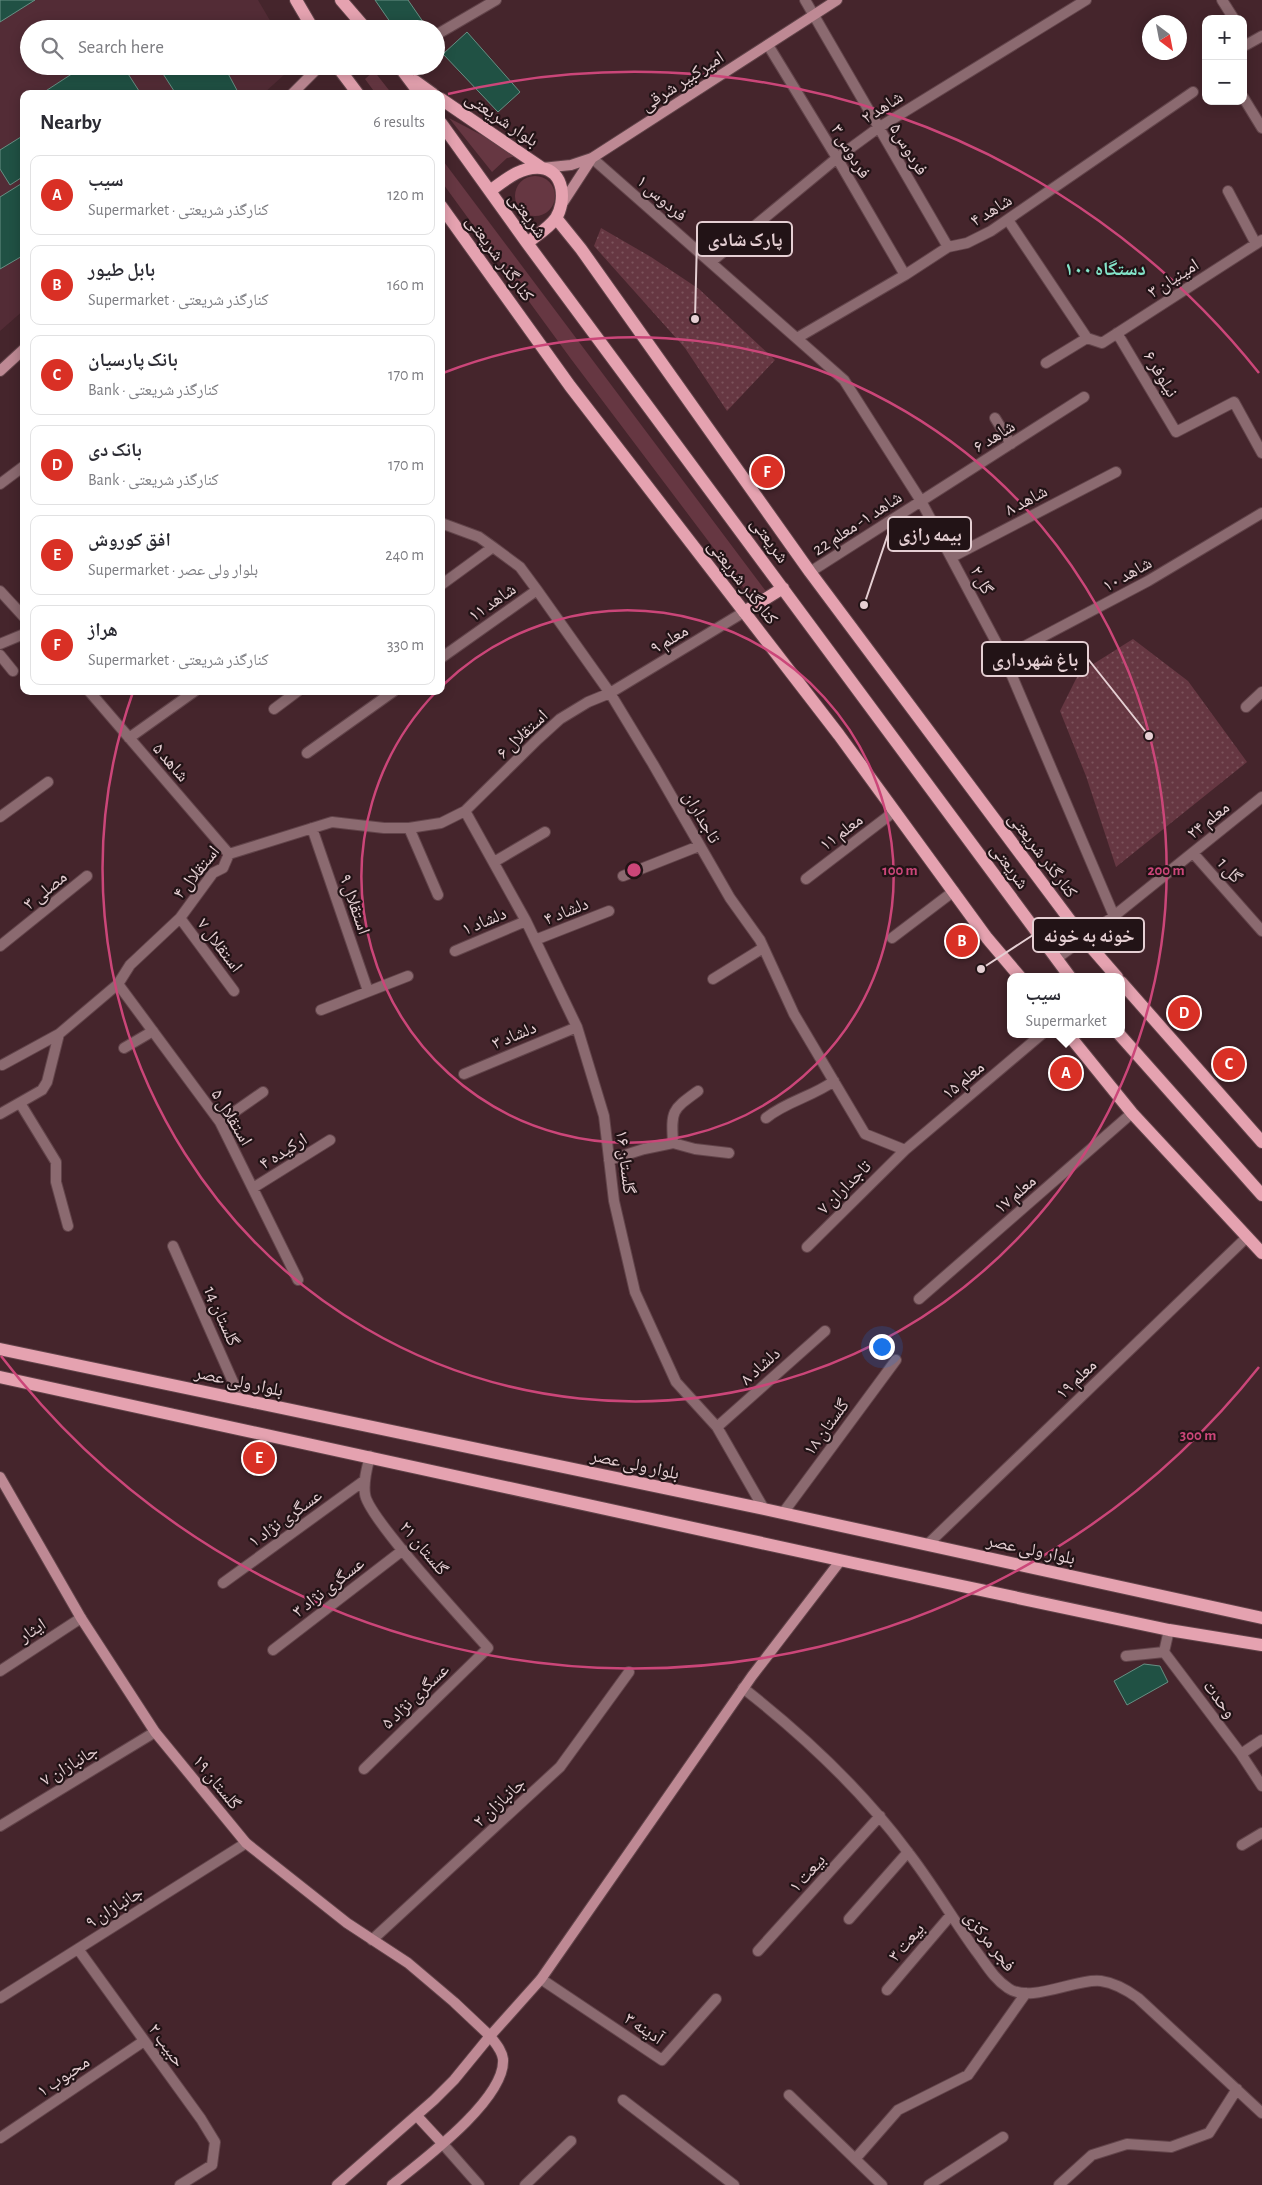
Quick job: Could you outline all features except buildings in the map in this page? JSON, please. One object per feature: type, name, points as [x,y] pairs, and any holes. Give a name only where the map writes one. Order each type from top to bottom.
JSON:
[{"type":"main road","points":[[296,0],[308,20]]},
{"type":"main road","points":[[341,0],[358,20]]},
{"type":"main road","name":"امیرکبیر شرقی","points":[[562,206],[592,158],[837,0]]},
{"type":"main road","points":[[296,90],[311,75]]},
{"type":"main road","points":[[344,75],[355,90]]},
{"type":"main road","points":[[406,75],[417,90]]},
{"type":"main road","points":[[408,75],[428,90]]},
{"type":"main road","name":"بلوار شریعتی","points":[[445,102],[542,168]]},
{"type":"main road","name":"شریعتی","points":[[445,129],[527,243],[1067,973]]},
{"type":"main road","points":[[490,191],[514,174],[542,168],[571,165],[592,158]]},
{"type":"main road","points":[[527,243],[544,231],[556,218],[562,206],[563,193],[561,186],[554,175],[542,168]]},
{"type":"main road","name":"کنارگذر شریعتی","points":[[445,212],[570,386],[895,811],[988,938],[1017,973]]},
{"type":"main road","name":"کنارگذر شریعتی","points":[[556,218],[602,278],[810,572],[1084,939],[1114,973]]},
{"type":"main road","points":[[0,371],[20,353]]},
{"type":"main road","points":[[744,612],[783,588]]},
{"type":"main road","points":[[1125,987],[1262,1142]]},
{"type":"main road","points":[[1071,1038],[1132,1113],[1246,1238],[1262,1253]]},
{"type":"main road","points":[[1122,1038],[1262,1196]]},
{"type":"main road","name":"بلوار ولی عصر","points":[[0,1349],[783,1513],[1262,1618]]},
{"type":"main road","points":[[0,1377],[1169,1630],[1262,1645]]},
{"type":"main road","name":"گلستان ۱۹","points":[[0,1477],[81,1618],[155,1732],[246,1843],[347,1923],[408,1963],[490,2036],[500,2050],[503,2059],[500,2076],[484,2102],[472,2116],[392,2185]]},
{"type":"main road","points":[[337,2185],[417,2116],[454,2080],[541,1979],[742,1688],[788,1626],[842,1560]]},
{"type":"main road","points":[[417,2116],[442,2143]]},
{"type":"street","points":[[445,30],[496,0]]},
{"type":"street","name":"فردوس۵","points":[[805,0],[948,247]]},
{"type":"street","name":"شاهد ۲","points":[[711,262],[837,158],[878,128],[1086,0]]},
{"type":"street","points":[[1222,0],[1231,15]]},
{"type":"street","points":[[1247,43],[1262,36]]},
{"type":"street","name":"فردوس ۳","points":[[768,44],[905,275]]},
{"type":"street","name":"شاهد ۴","points":[[797,338],[905,275],[948,247],[967,243],[1008,220],[1193,92]]},
{"type":"street","points":[[1247,103],[1262,128]]},
{"type":"street","name":"فردوس ۱","points":[[592,158],[711,262]]},
{"type":"street","points":[[1228,192],[1259,242]]},
{"type":"street","points":[[1008,220],[1087,338],[1046,363]]},
{"type":"street","name":"امینیان ۳","points":[[1087,338],[1102,343],[1259,242]]},
{"type":"street","name":"گل ۲","points":[[711,262],[844,380],[921,501],[1004,657],[1114,916]]},
{"type":"street","name":"نیلوفر ۶","points":[[1117,333],[1176,432],[1234,402],[1262,453]]},
{"type":"street","name":"شاهد ۶","points":[[921,501],[1084,397]]},
{"type":"street","points":[[995,418],[1011,444]]},
{"type":"street","points":[[0,484],[20,469]]},
{"type":"street","name":"شاهد ۸","points":[[952,557],[1116,472]]},
{"type":"street","name":"شاهد ۱- معلم 22","points":[[810,572],[921,501]]},
{"type":"street","name":"شاهد ۱۰","points":[[1004,657],[1148,582],[1262,513]]},
{"type":"street","name":"تاجداران","points":[[445,524],[479,537],[520,567],[538,590],[610,693],[653,764],[699,846],[763,948],[794,1014],[865,1134],[905,1150]]},
{"type":"street","points":[[445,582],[493,547]]},
{"type":"street","name":"شاهد ۱۱","points":[[445,655],[538,590]]},
{"type":"street","points":[[0,591],[20,613]]},
{"type":"street","name":"معلم ۹","points":[[610,693],[744,612]]},
{"type":"street","points":[[0,644],[20,636]]},
{"type":"street","points":[[0,655],[13,671]]},
{"type":"street","points":[[1246,706],[1262,692]]},
{"type":"street","name":"استقلال ۶","points":[[465,811],[560,719],[588,702],[610,693]]},
{"type":"street","name":"شاهد ۵","points":[[92,695],[229,854]]},
{"type":"street","points":[[129,738],[189,695]]},
{"type":"street","points":[[274,709],[293,695]]},
{"type":"street","points":[[307,753],[388,695]]},
{"type":"street","points":[[0,817],[48,782]]},
{"type":"street","name":"معلم ۲۴","points":[[1056,959],[1114,916],[1262,797]]},
{"type":"street","name":"استقلال ۴","points":[[2,1065],[59,1034],[118,984],[130,965],[180,918],[213,873],[223,868],[229,854],[332,822],[409,828],[441,823],[465,811]]},
{"type":"street","name":"گلستان ۱۶","points":[[465,811],[526,921],[577,1027],[604,1116],[614,1201],[635,1292],[676,1382],[717,1427],[764,1509]]},
{"type":"street","name":"معلم ۱۱","points":[[806,879],[895,811]]},
{"type":"street","name":"استقلال ۹","points":[[312,828],[368,991]]},
{"type":"street","points":[[409,828],[438,895]]},
{"type":"street","points":[[494,862],[545,832]]},
{"type":"street","points":[[623,876],[699,846]]},
{"type":"street","name":"گل 1","points":[[1194,853],[1262,931]]},
{"type":"street","name":"مصلی ۳","points":[[0,946],[87,876]]},
{"type":"street","points":[[892,938],[954,891]]},
{"type":"street","name":"دلشاد ۴","points":[[535,940],[609,911]]},
{"type":"street","name":"استقلال ۷","points":[[180,918],[234,991]]},
{"type":"street","name":"دلشاد ۱","points":[[455,951],[526,921]]},
{"type":"street","points":[[713,979],[763,948]]},
{"type":"street","points":[[321,1010],[408,976]]},
{"type":"street","name":"استقلال ۵","points":[[118,984],[220,1122],[298,1280]]},
{"type":"street","name":"دلشاد ۳","points":[[464,1074],[577,1027]]},
{"type":"street","points":[[124,1048],[154,1031]]},
{"type":"street","points":[[0,1114],[42,1090],[47,1082],[59,1034]]},
{"type":"street","name":"معلم ۱۵","points":[[905,1150],[1037,1038]]},
{"type":"street","points":[[766,1118],[779,1108],[819,1092],[834,1081]]},
{"type":"street","points":[[673,1143],[671,1119],[676,1107],[698,1091]]},
{"type":"street","points":[[220,1122],[263,1092]]},
{"type":"street","points":[[20,1103],[56,1162],[56,1182],[68,1226]]},
{"type":"street","name":"معلم ۱۷","points":[[920,1299],[1132,1113]]},
{"type":"street","name":"ارکیده ۴","points":[[253,1188],[330,1140]]},
{"type":"street","points":[[609,1160],[644,1149],[673,1143],[695,1149],[729,1153]]},
{"type":"street","name":"تاجداران ۷","points":[[807,1247],[905,1150]]},
{"type":"street","name":"معلم ۱۹","points":[[928,1544],[1246,1238]]},
{"type":"street","name":"گلستان 14","points":[[173,1246],[241,1400]]},
{"type":"street","name":"دلشاد ۸","points":[[717,1427],[825,1331]]},
{"type":"street","name":"گلستان ۱۸","points":[[783,1513],[896,1360]]},
{"type":"street","name":"گلستان ۲۱","points":[[370,1456],[365,1480],[365,1495],[373,1511],[403,1550],[488,1648]]},
{"type":"street","name":"عسگری نژاد ۱","points":[[223,1583],[365,1480]]},
{"type":"street","name":"عسگری نژاد ۳","points":[[273,1650],[403,1550]]},
{"type":"street","name":"ایثار","points":[[0,1670],[81,1618]]},
{"type":"street","points":[[1126,1656],[1164,1652],[1169,1630]]},
{"type":"street","name":"عسگری نژاد ۵","points":[[364,1768],[488,1648]]},
{"type":"street","name":"وحدت","points":[[1164,1652],[1241,1754],[1262,1786]]},
{"type":"street","name":"جانبازان ۲","points":[[372,1940],[560,1767],[629,1672]]},
{"type":"street","name":"فجر مرکزی","points":[[742,1688],[804,1738],[880,1816],[908,1852],[950,1916],[997,1979],[1010,1990],[1026,1993]]},
{"type":"street","name":"جانبازان ۷","points":[[0,1826],[155,1732]]},
{"type":"street","points":[[1241,1754],[1262,1740]]},
{"type":"street","name":"بیعت ۱","points":[[758,1952],[880,1816]]},
{"type":"street","points":[[1242,1845],[1262,1833]]},
{"type":"street","name":"جانبازان ۹","points":[[0,1998],[246,1843]]},
{"type":"street","points":[[849,1919],[908,1852]]},
{"type":"street","name":"بیعت ۳","points":[[886,1990],[950,1916]]},
{"type":"street","name":"حبیب ۲","points":[[78,1949],[215,2142],[212,2165],[180,2185]]},
{"type":"street","name":"آدینه ۳","points":[[541,1979],[662,2060],[716,1999]]},
{"type":"street","points":[[856,2158],[898,2110],[968,2075],[1026,1993],[1100,1981],[1122,1987],[1138,1998],[1262,2112]]},
{"type":"street","name":"محبوب ۱","points":[[0,2138],[144,2041]]},
{"type":"street","points":[[1059,2185],[1092,2155],[1127,2144],[1171,2147],[1209,2133],[1237,2089]]},
{"type":"street","points":[[789,2096],[856,2158],[882,2185]]},
{"type":"street","points":[[623,2100],[734,2185]]},
{"type":"street","points":[[929,2185],[1003,2137]]},
{"type":"street","points":[[525,2185],[571,2141]]},
{"type":"street","points":[[442,2143],[479,2185]]},
{"type":"shaded area","points":[[0,0],[258,0],[270,20],[20,20],[20,75],[284,75],[267,90],[20,90],[20,314],[0,331]]},
{"type":"shaded area","points":[[370,75],[377,75],[389,90],[373,90],[365,79]]},
{"type":"shaded area","points":[[449,118],[514,152],[517,156],[507,158],[492,172]]},
{"type":"shaded area","points":[[445,163],[768,594],[755,603],[571,359],[445,186]]},
{"type":"shaded area","points":[[531,176],[539,176],[546,179],[552,185],[555,196],[552,207],[546,213],[539,216],[531,216],[524,213],[518,207],[515,200],[515,192],[518,185],[524,179]]},
{"type":"shaded area","points":[[601,228],[651,257],[699,289],[775,360],[727,411],[685,348],[594,246]]},
{"type":"shaded area","points":[[1133,639],[1188,681],[1247,762],[1116,867],[1086,776],[1060,711],[1079,673]]},
{"type":"place","name":"پارک شادی","points":[[695,319]]},
{"type":"place","name":"هراز","points":[[767,472]]},
{"type":"place","name":"بیمه رازی","points":[[864,605]]},
{"type":"place","name":"باغ شهرداری","points":[[1149,736]]},
{"type":"place","name":"بابل طیور","points":[[962,941]]},
{"type":"place","name":"خونه به خونه","points":[[981,969]]},
{"type":"place","name":"بانک دی","points":[[1184,1013]]},
{"type":"place","name":"بانک پارسیان","points":[[1229,1064]]},
{"type":"place","name":"سیب","points":[[1066,1073]]},
{"type":"place","name":"افق کوروش","points":[[259,1458]]},
{"type":"district","name":"۱۰۰ دستگاه","points":[[1105,268]]}]
